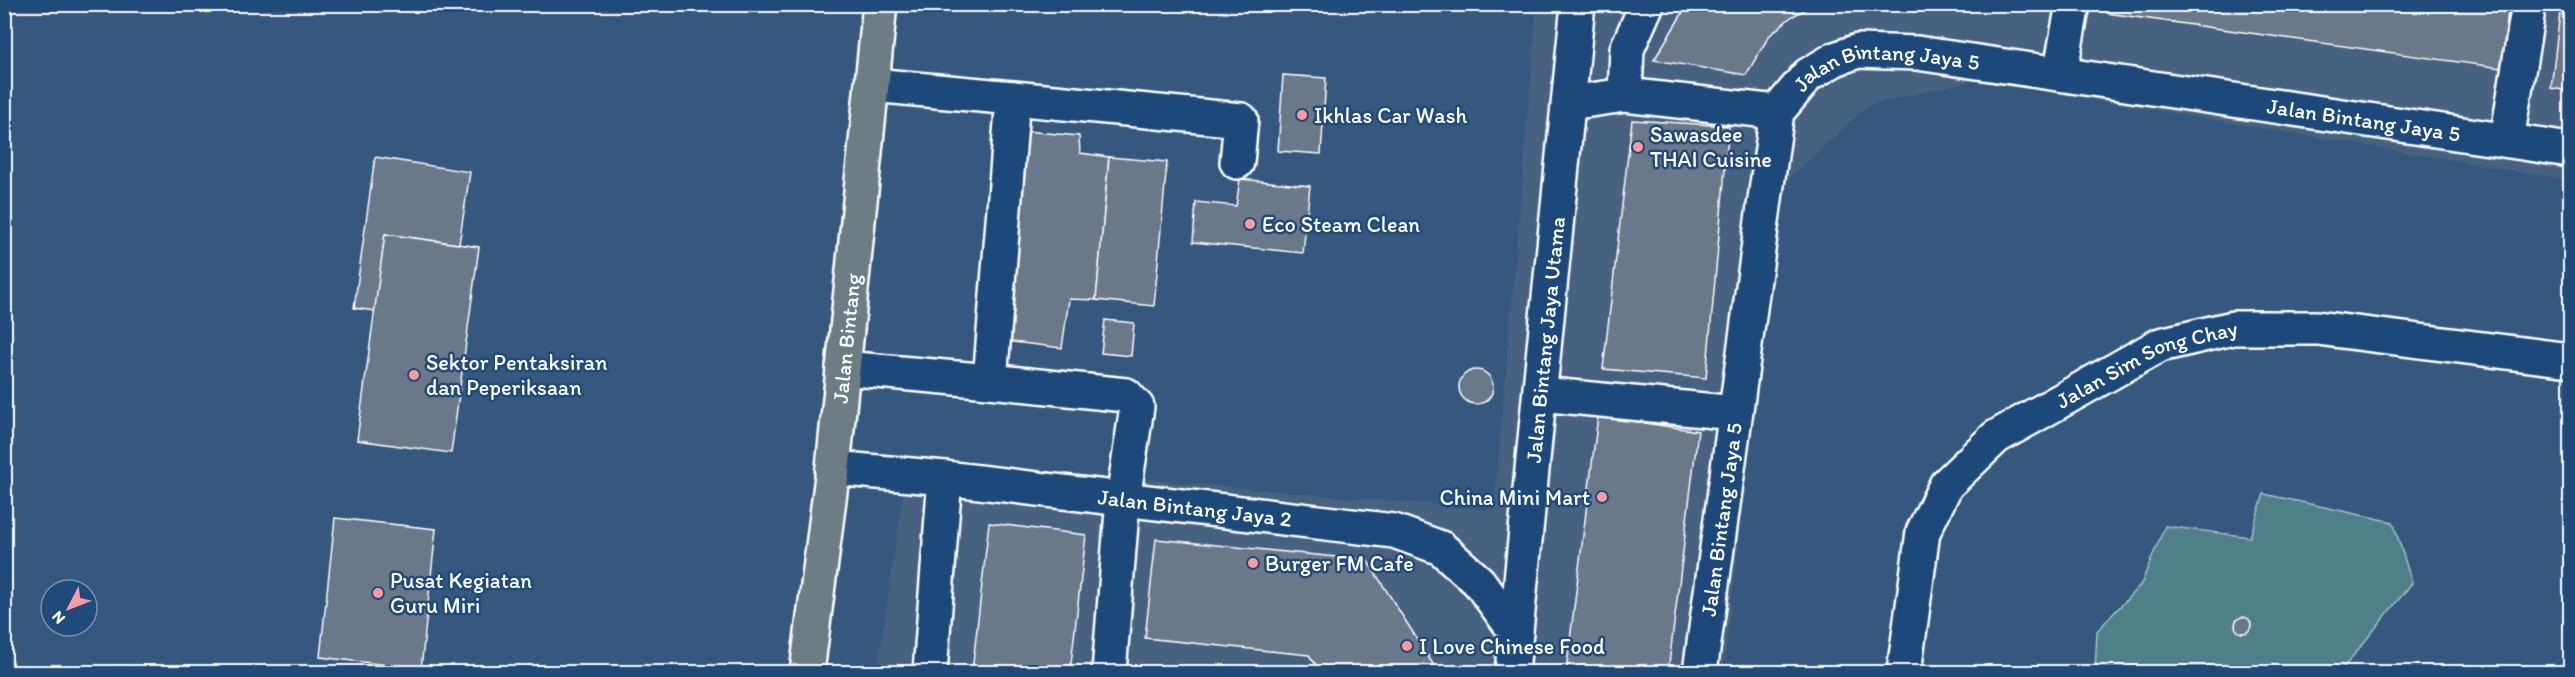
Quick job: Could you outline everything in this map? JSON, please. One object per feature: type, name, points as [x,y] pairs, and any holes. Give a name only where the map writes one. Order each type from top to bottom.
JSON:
[{"type":"main road","name":"Jalan Bintang","points":[[807,672],[833,468],[880,4]]},
{"type":"street","name":"Jalan Bintang Jaya Utama","points":[[1512,672],[1578,4]]},
{"type":"street","points":[[1625,95],[1627,49],[1647,4]]},
{"type":"street","points":[[2060,74],[2073,4]]},
{"type":"street","points":[[2507,140],[2529,4]]},
{"type":"street","name":"Jalan Bintang Jaya 5","points":[[1700,672],[1777,112],[1808,75],[1835,59],[1858,51],[1917,52],[2571,150]]},
{"type":"street","points":[[872,85],[1241,120],[1237,162]]},
{"type":"street","points":[[1569,103],[1625,95],[1777,112]]},
{"type":"street","points":[[990,381],[1013,98]]},
{"type":"street","name":"Jalan Sim Song Chay","points":[[1904,672],[1923,532],[1946,485],[1996,437],[2160,345],[2233,328],[2317,328],[2571,360]]},
{"type":"street","points":[[843,368],[1125,395],[1137,406],[1123,499],[1108,672]]},
{"type":"street","points":[[1540,394],[1735,412]]},
{"type":"street","name":"Jalan Bintang Jaya 2","points":[[833,468],[945,478],[1394,531],[1441,548],[1479,582],[1516,632]]},
{"type":"street","points":[[930,672],[945,478]]},
{"type":"shaded area","points":[[1537,5],[2570,5],[2570,180],[1976,80],[1869,105],[1782,185],[1723,672],[877,672],[908,459],[1494,510]]},
{"type":"green space","points":[[2264,494],[2393,522],[2412,583],[2340,672],[2095,672],[2097,631],[2141,584],[2165,526],[2250,537]]},
{"type":"building","points":[[1688,4],[1815,4],[1791,17],[1769,36],[1746,75],[1654,60]]},
{"type":"building","points":[[2109,4],[2509,4],[2501,68],[2107,13]]},
{"type":"building","points":[[2561,4],[2570,4],[2570,91],[2551,88]]},
{"type":"building","name":"Ikhlas Car Wash","points":[[1283,75],[1326,78],[1321,154],[1278,151]]},
{"type":"building","points":[[1632,120],[1729,126],[1706,378],[1603,369]]},
{"type":"building","points":[[1025,131],[1079,136],[1080,153],[1109,157],[1096,300],[1069,299],[1062,348],[1004,341]]},
{"type":"building","points":[[375,157],[470,172],[459,244],[385,234],[375,311],[354,308]]},
{"type":"building","points":[[1109,157],[1167,162],[1154,306],[1096,300]]},
{"type":"building","name":"Eco Steam Clean","points":[[1240,179],[1310,186],[1303,253],[1193,242],[1196,202],[1236,206]]},
{"type":"building","name":"Sektor Pentaksiran dan Peperiksaan","points":[[385,234],[479,247],[451,453],[357,440]]},
{"type":"building","points":[[1105,320],[1134,323],[1131,356],[1101,353]]},
{"type":"building","points":[[1476,370],[1488,375],[1493,387],[1488,399],[1476,404],[1464,399],[1459,387],[1464,375]]},
{"type":"building","points":[[1598,416],[1698,431],[1668,672],[1566,672]]},
{"type":"building","name":"Pusat Kegiatan Guru Miri","points":[[335,518],[436,529],[421,669],[320,657]]},
{"type":"building","points":[[989,523],[1086,535],[1070,672],[972,672]]},
{"type":"building","points":[[1156,539],[1367,560],[1438,672],[1321,672],[1309,655],[1145,638]]},
{"type":"building","points":[[2240,617],[2246,617],[2251,625],[2249,631],[2240,633],[2235,628],[2235,622]]},
{"type":"place","name":"Ikhlas Car Wash","points":[[1302,115]]},
{"type":"place","name":"Sawasdee THAI Cuisine","points":[[1638,147]]},
{"type":"place","name":"Eco Steam Clean","points":[[1250,224]]},
{"type":"place","name":"Sektor Pentaksiran dan Peperiksaan","points":[[414,375]]},
{"type":"place","name":"China Mini Mart","points":[[1602,497]]},
{"type":"place","name":"Burger FM Cafe","points":[[1253,563]]},
{"type":"place","name":"Pusat Kegiatan Guru Miri","points":[[378,593]]},
{"type":"place","name":"I Love Chinese Food","points":[[1407,646]]}]
